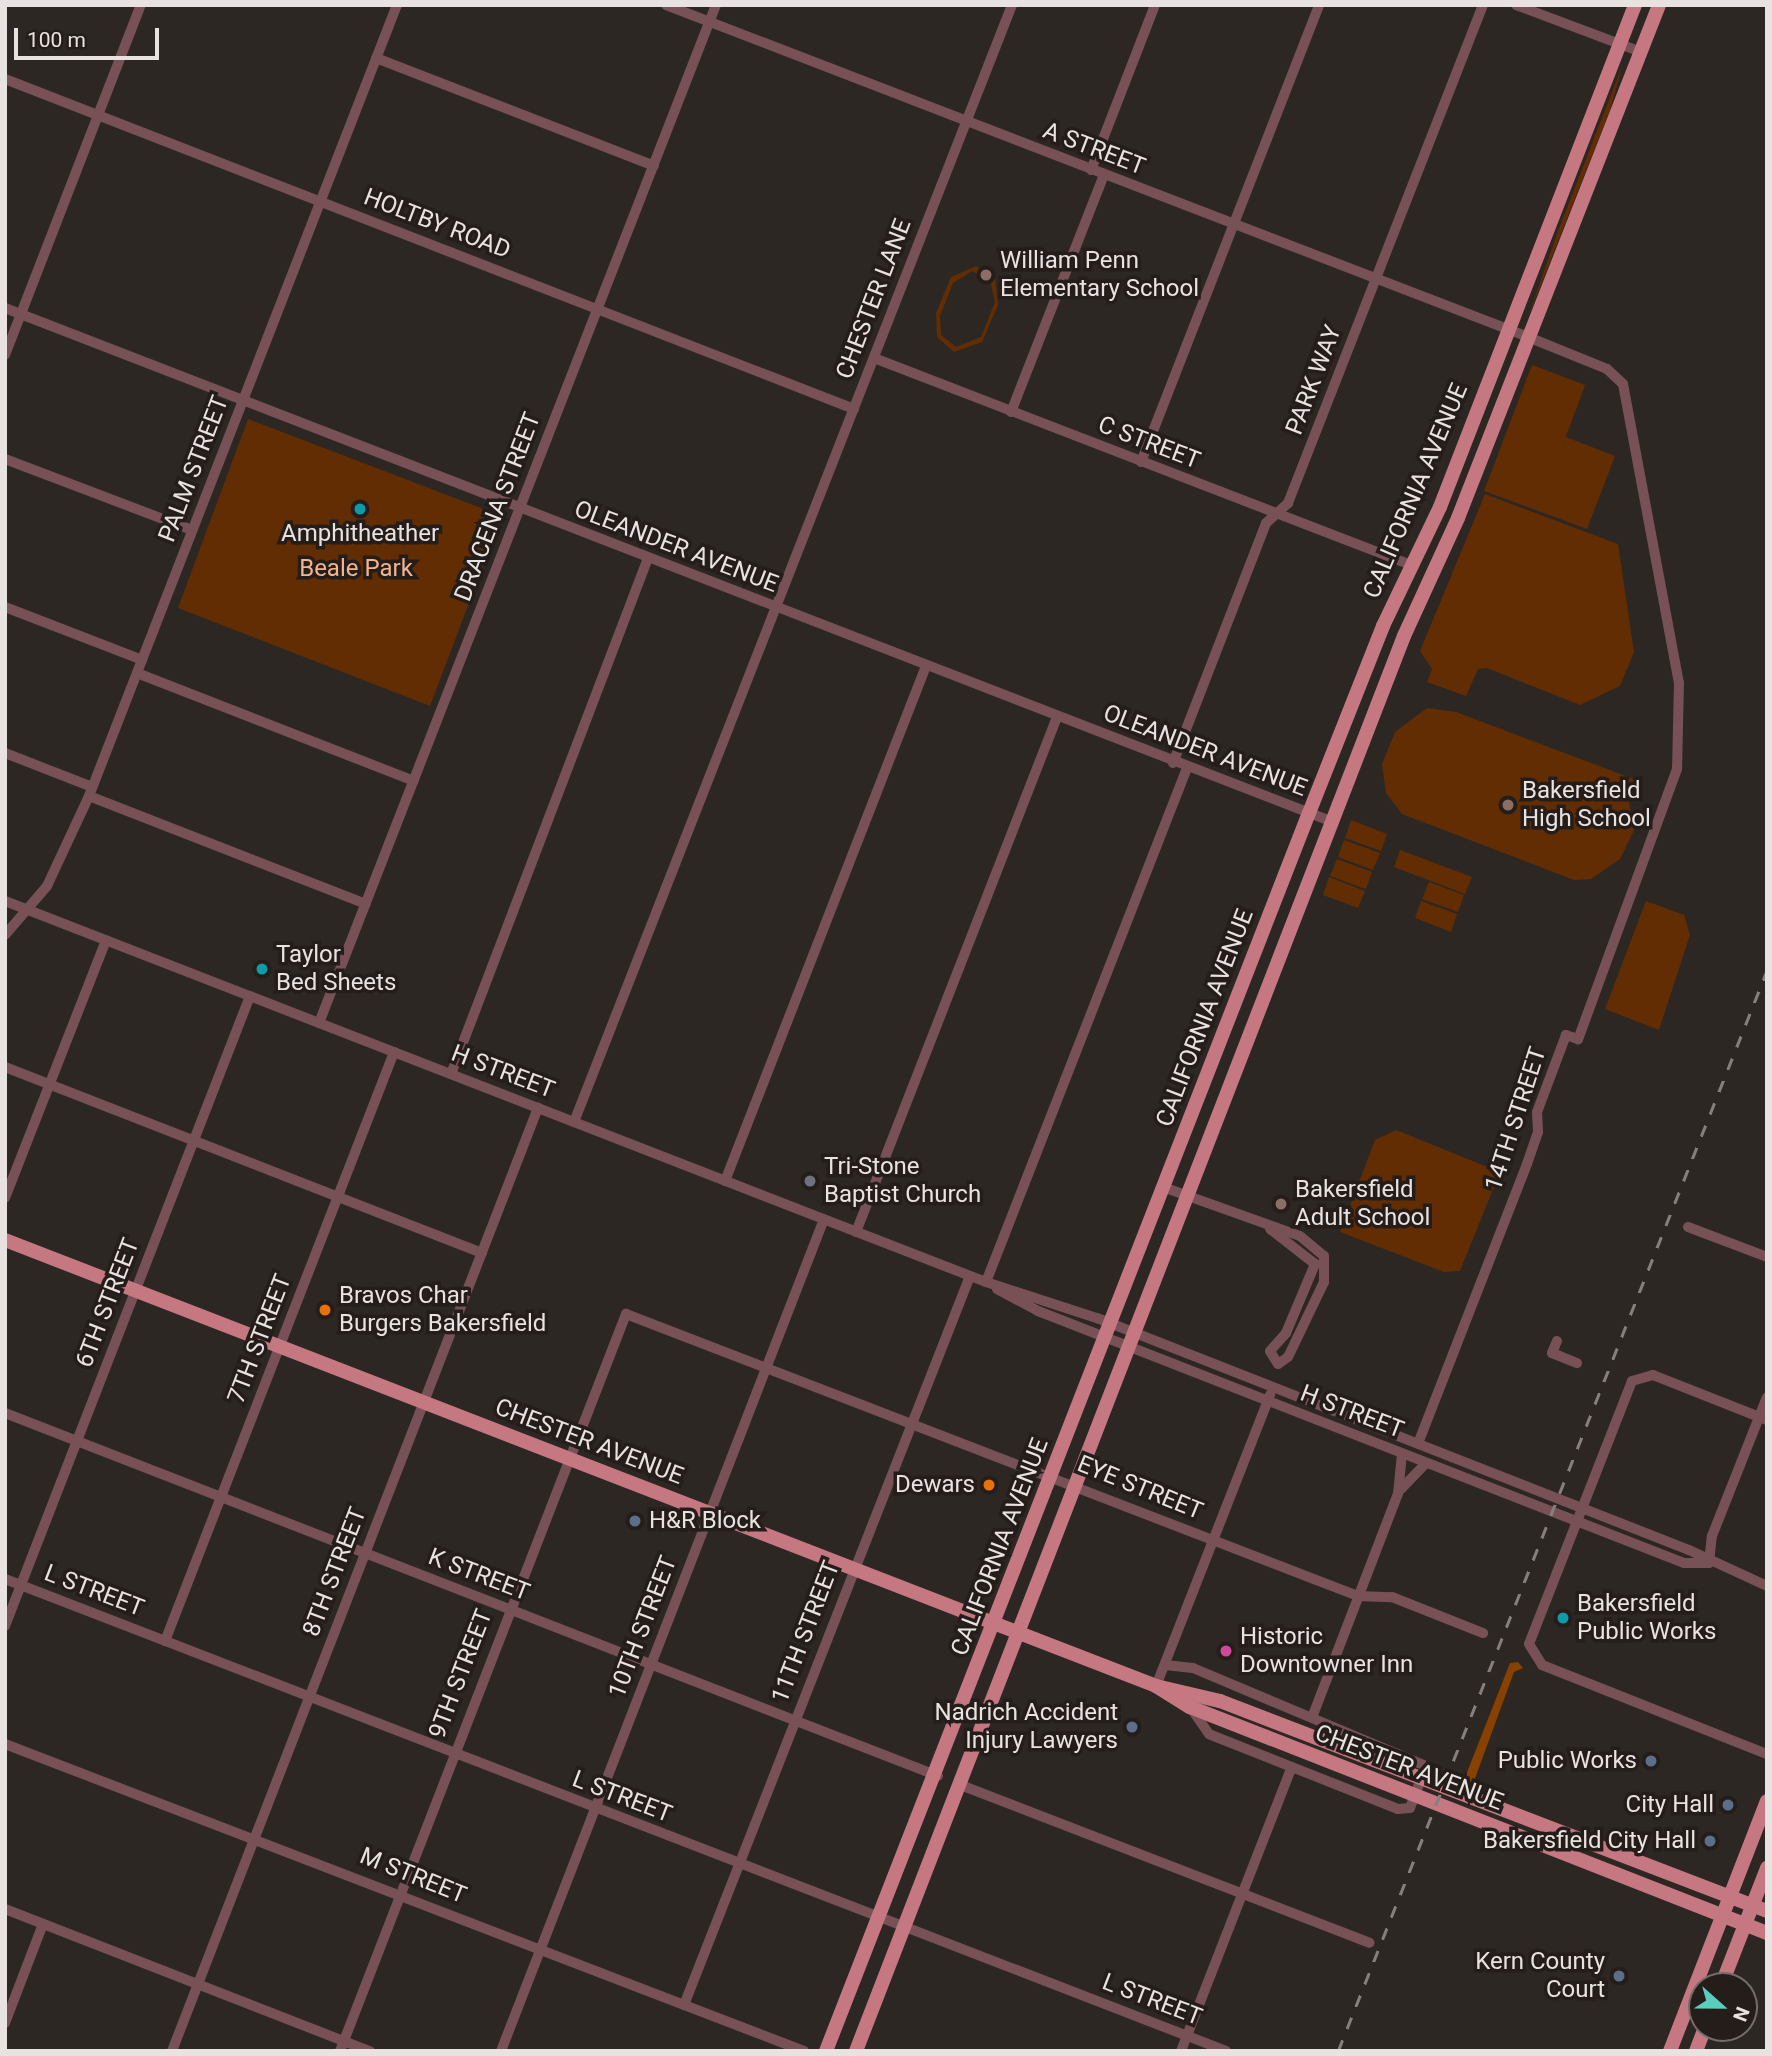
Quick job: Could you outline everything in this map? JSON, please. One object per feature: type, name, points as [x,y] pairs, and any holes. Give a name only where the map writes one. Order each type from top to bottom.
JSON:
[{"type":"main road","name":"CALIFORNIA AVENUE","points":[[826,2051],[938,1776],[1104,1337],[1309,813],[1508,330],[1635,5]]},
{"type":"main road","name":"CALIFORNIA AVENUE","points":[[856,2051],[1333,822],[1659,5]]},
{"type":"main road","name":"CHESTER AVENUE","points":[[5,1240],[1156,1686],[1220,1701],[1767,1911]]},
{"type":"main road","name":"CHESTER AVENUE","points":[[1156,1686],[1190,1707],[1767,1933]]},
{"type":"main road","points":[[1670,2051],[1767,1801]]},
{"type":"main road","points":[[1726,1972],[1767,1868]]},
{"type":"street","points":[[5,355],[141,5]]},
{"type":"street","name":"PALM STREET","points":[[5,935],[55,873],[91,791],[397,5]]},
{"type":"street","name":"A STREET","points":[[666,5],[1608,369],[1623,384],[1679,683],[1681,741]]},
{"type":"street","name":"DRACENA STREET","points":[[319,1023],[716,5]]},
{"type":"street","name":"CHESTER LANE","points":[[574,1122],[1012,5]]},
{"type":"street","points":[[1091,170],[1154,5]]},
{"type":"street","points":[[1141,462],[1319,5]]},
{"type":"street","name":"PARK WAY","points":[[1173,763],[1266,523],[1288,503],[1483,5]]},
{"type":"street","points":[[1516,5],[1641,52]]},
{"type":"street","points":[[376,58],[653,166]]},
{"type":"street","name":"HOLTBY ROAD","points":[[5,79],[854,409]]},
{"type":"street","points":[[1011,412],[1104,175]]},
{"type":"street","name":"OLEANDER AVENUE","points":[[5,308],[1173,763],[1333,822]]},
{"type":"street","name":"C STREET","points":[[874,358],[1411,565]]},
{"type":"street","points":[[5,458],[192,530]]},
{"type":"street","points":[[451,1074],[648,558]]},
{"type":"street","points":[[5,607],[142,660]]},
{"type":"street","points":[[724,1181],[926,666]]},
{"type":"street","points":[[136,673],[414,781]]},
{"type":"street","points":[[856,1232],[1057,718]]},
{"type":"street","name":"14TH STREET","points":[[1418,1443],[1527,1164],[1538,1132],[1536,1112],[1566,1035],[1578,1039],[1670,799],[1681,741]]},
{"type":"street","points":[[5,753],[366,904]]},
{"type":"street","points":[[986,1282],[1187,768]]},
{"type":"street","name":"H STREET","points":[[5,901],[970,1276],[1110,1323],[1133,1341],[1267,1401],[1426,1464],[1684,1563],[1709,1563]]},
{"type":"street","points":[[5,1198],[106,940]]},
{"type":"street","name":"6TH STREET","points":[[5,1626],[250,996]]},
{"type":"street","name":"7TH STREET","points":[[165,1641],[394,1052]]},
{"type":"street","points":[[5,1067],[482,1253]]},
{"type":"street","name":"8TH STREET","points":[[172,2051],[538,1108]]},
{"type":"street","points":[[1163,1187],[1270,1229],[1306,1239],[1327,1267],[1288,1357],[1278,1364],[1270,1351],[1284,1337],[1315,1264],[1270,1229]]},
{"type":"street","name":"10TH STREET","points":[[501,2051],[824,1219]]},
{"type":"street","points":[[1688,1227],[1767,1258]]},
{"type":"street","name":"11TH STREET","points":[[684,2005],[970,1276]]},
{"type":"street","name":"H STREET","points":[[986,1282],[1104,1337],[1133,1341],[1273,1387],[1689,1549],[1709,1563],[1767,1586]]},
{"type":"street","name":"EYE STREET","points":[[626,1314],[1051,1475],[1358,1596],[1392,1597],[1483,1633]]},
{"type":"street","name":"9TH STREET","points":[[342,2046],[398,1892],[626,1314]]},
{"type":"street","points":[[1557,1341],[1552,1353],[1577,1363]]},
{"type":"street","points":[[1763,1419],[1640,1375],[1632,1381],[1529,1644],[1532,1653],[1542,1665],[1767,1754]]},
{"type":"street","points":[[1156,1686],[1273,1387]]},
{"type":"street","points":[[1709,1563],[1715,1527],[1763,1419],[1767,1397]]},
{"type":"street","name":"K STREET","points":[[5,1413],[938,1776]]},
{"type":"street","points":[[1345,1432],[1406,1447],[1418,1443]]},
{"type":"street","points":[[1313,1715],[1398,1494],[1402,1454]]},
{"type":"street","points":[[1398,1494],[1426,1464]]},
{"type":"street","points":[[1689,1549],[1715,1527]]},
{"type":"street","name":"L STREET","points":[[5,1579],[594,1809],[1226,2051]]},
{"type":"street","points":[[1165,1665],[1194,1668],[1313,1715],[1426,1766],[1410,1808],[1292,1767],[1209,1734],[1190,1707]]},
{"type":"street","name":"M STREET","points":[[5,1744],[398,1892],[804,2051]]},
{"type":"street","points":[[1181,2051],[1292,1767]]},
{"type":"street","points":[[958,1784],[1369,1942]]},
{"type":"street","points":[[5,1909],[198,1984],[342,2046],[370,2051]]},
{"type":"street","points":[[5,2023],[43,1924]]},
{"type":"green space","points":[[1623,64],[1610,110],[1528,317],[1558,231]]},
{"type":"green space","points":[[976,266],[995,278],[998,305],[982,342],[954,352],[937,337],[936,313],[951,277]],"holes":[[[972,271],[990,280],[995,302],[981,337],[956,347],[941,335],[940,316],[953,283]]]},
{"type":"green space","points":[[1532,365],[1585,385],[1557,461],[1566,437],[1615,456],[1587,529],[1484,491]]},
{"type":"green space","name":"Beale Park","points":[[248,419],[502,516],[430,706],[178,608]]},
{"type":"green space","points":[[1485,494],[1618,544],[1634,652],[1620,686],[1580,705],[1487,668],[1478,669],[1466,696],[1427,682],[1432,669],[1420,651]]},
{"type":"green space","points":[[1427,708],[1456,712],[1639,781],[1634,794],[1627,792],[1634,830],[1620,859],[1591,879],[1574,880],[1402,814],[1386,793],[1382,764],[1395,732]]},
{"type":"green space","points":[[1351,820],[1387,834],[1381,851],[1345,838]]},
{"type":"green space","points":[[1344,840],[1380,853],[1373,870],[1338,857]]},
{"type":"green space","points":[[1400,850],[1472,877],[1465,894],[1394,867]]},
{"type":"green space","points":[[1337,859],[1372,872],[1366,889],[1330,876]]},
{"type":"green space","points":[[1329,877],[1365,891],[1358,908],[1323,895]]},
{"type":"green space","points":[[1429,882],[1464,895],[1458,912],[1422,899]]},
{"type":"green space","points":[[1421,901],[1457,914],[1451,932],[1415,918]]},
{"type":"green space","points":[[1646,901],[1684,915],[1690,935],[1659,1030],[1605,1009]]},
{"type":"green space","points":[[1396,1130],[1500,1172],[1460,1271],[1444,1272],[1340,1232],[1375,1140]]},
{"type":"shaded area","points":[[1518,1662],[1523,1668],[1514,1672],[1473,1784],[1464,1780],[1510,1663]]},
{"type":"railway","points":[[1338,2051],[1767,970]]},
{"type":"place","name":"William Penn Elementary School","points":[[986,275]]},
{"type":"place","name":"Amphitheather","points":[[360,509]]},
{"type":"place","name":"Bakersfield High School","points":[[1508,805]]},
{"type":"place","name":"Taylor Bed Sheets","points":[[262,969]]},
{"type":"place","name":"Tri-Stone Baptist Church","points":[[810,1181]]},
{"type":"place","name":"Bakersfield Adult School","points":[[1281,1204]]},
{"type":"place","name":"Bravos Char Burgers Bakersfield","points":[[325,1310]]},
{"type":"place","name":"Dewars","points":[[989,1485]]},
{"type":"place","name":"H&R Block","points":[[635,1521]]},
{"type":"place","name":"Bakersfield Public Works","points":[[1563,1618]]},
{"type":"place","name":"Historic Downtowner Inn","points":[[1226,1651]]},
{"type":"place","name":"Nadrich Accident Injury Lawyers","points":[[1132,1727]]},
{"type":"place","name":"Public Works","points":[[1651,1761]]},
{"type":"place","name":"City Hall","points":[[1728,1805]]},
{"type":"place","name":"Bakersfield City Hall","points":[[1710,1841]]},
{"type":"place","name":"Kern County Court","points":[[1619,1976]]}]
